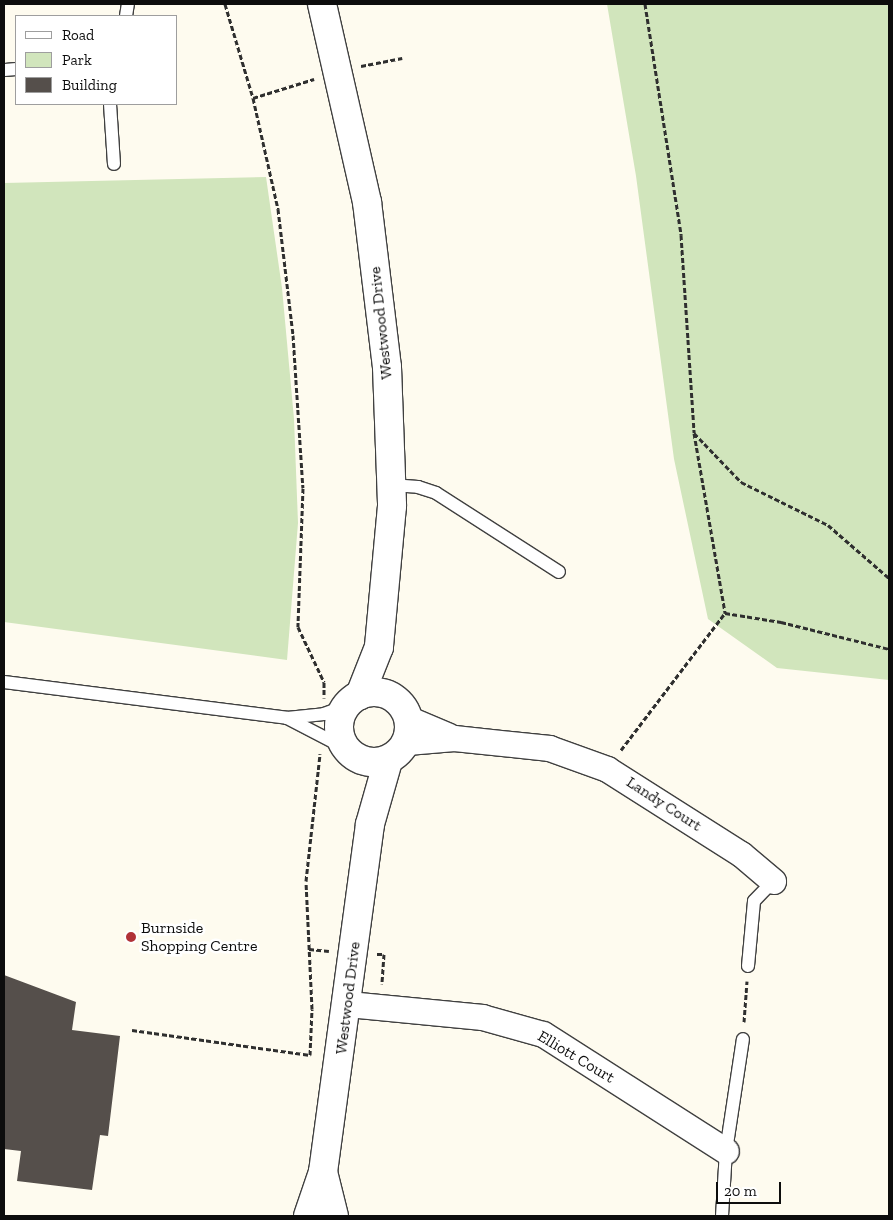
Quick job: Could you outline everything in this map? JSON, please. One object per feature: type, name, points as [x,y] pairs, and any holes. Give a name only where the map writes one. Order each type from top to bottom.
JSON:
[{"type":"street","name":"Westwood Drive","points":[[322,4],[367,202],[387,367],[391,485],[379,647],[404,720]]},
{"type":"street","name":"Westwood Drive","points":[[343,705],[379,647]]},
{"type":"street","points":[[384,693],[404,720],[400,752],[388,761],[376,763],[342,747],[339,724],[343,705],[384,693]]},
{"type":"street","name":"Landy Court","points":[[404,720],[454,738],[549,748],[607,769],[741,854],[773,881]]},
{"type":"street","name":"Westwood Drive","points":[[342,747],[370,824]]},
{"type":"street","name":"Westwood Drive","points":[[308,1216],[323,1172],[348,1004],[370,824],[388,761]]},
{"type":"street","name":"Elliott Court","points":[[348,1004],[482,1017],[543,1034],[726,1151]]},
{"type":"street","name":"Westwood Drive","points":[[323,1172],[334,1216]]},
{"type":"lane","points":[[110,105],[114,164]]},
{"type":"lane","points":[[391,485],[418,487],[436,493],[559,572]]},
{"type":"lane","points":[[4,682],[288,718],[343,705]]},
{"type":"lane","points":[[288,718],[342,747]]},
{"type":"lane","name":"Landy Court","points":[[748,966],[754,901],[773,881]]},
{"type":"lane","points":[[722,1216],[726,1151],[743,1039]]},
{"type":"path","points":[[225,4],[253,98],[278,209],[293,335],[302,488],[298,627],[324,682],[343,705]]},
{"type":"path","points":[[607,769],[725,613],[694,433],[681,235],[645,4]]},
{"type":"path","points":[[694,433],[741,482],[828,525],[889,578]]},
{"type":"path","points":[[725,613],[781,622],[889,649]]},
{"type":"path","points":[[132,1030],[310,1055],[312,1009],[306,881],[342,747]]},
{"type":"path","points":[[743,1039],[748,966]]},
{"type":"green space","points":[[607,4],[889,4],[889,680],[777,668],[708,619],[674,459],[636,176]]},
{"type":"green space","points":[[266,177],[282,288],[294,419],[298,523],[287,660],[4,622],[4,183]]},
{"type":"building","points":[[4,975],[76,1002],[72,1030],[120,1036],[108,1136],[100,1135],[92,1190],[17,1181],[21,1151],[4,1149]]},
{"type":"place","name":"Burnside Shopping Centre","points":[[131,937]]}]
